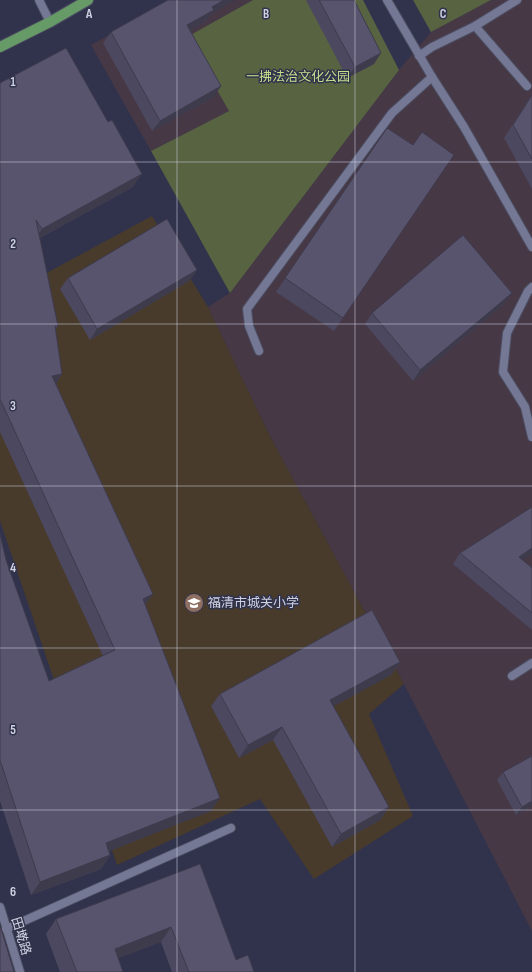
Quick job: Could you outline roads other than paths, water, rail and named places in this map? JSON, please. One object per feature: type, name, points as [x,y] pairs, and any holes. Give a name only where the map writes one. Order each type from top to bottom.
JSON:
[{"type":"main road","points":[[0,47],[50,22],[88,0]]},
{"type":"street","points":[[39,0],[50,22]]},
{"type":"street","points":[[387,0],[419,56],[464,127],[532,247]]},
{"type":"street","points":[[419,56],[432,47],[475,26],[517,0]]},
{"type":"street","points":[[475,26],[527,86]]},
{"type":"street","points":[[260,351],[250,326],[247,310],[392,113],[432,77]]},
{"type":"street","points":[[532,287],[528,291],[507,333],[503,372],[528,408],[532,437]]},
{"type":"street","points":[[512,676],[532,664]]},
{"type":"street","points":[[6,929],[231,828]]},
{"type":"street","name":"田墘路","points":[[0,907],[20,972]]},
{"type":"place","name":"福清市城关小学","points":[[194,603]]},
{"type":"park label","name":"一拂法治文化公园","points":[[298,77]]}]
